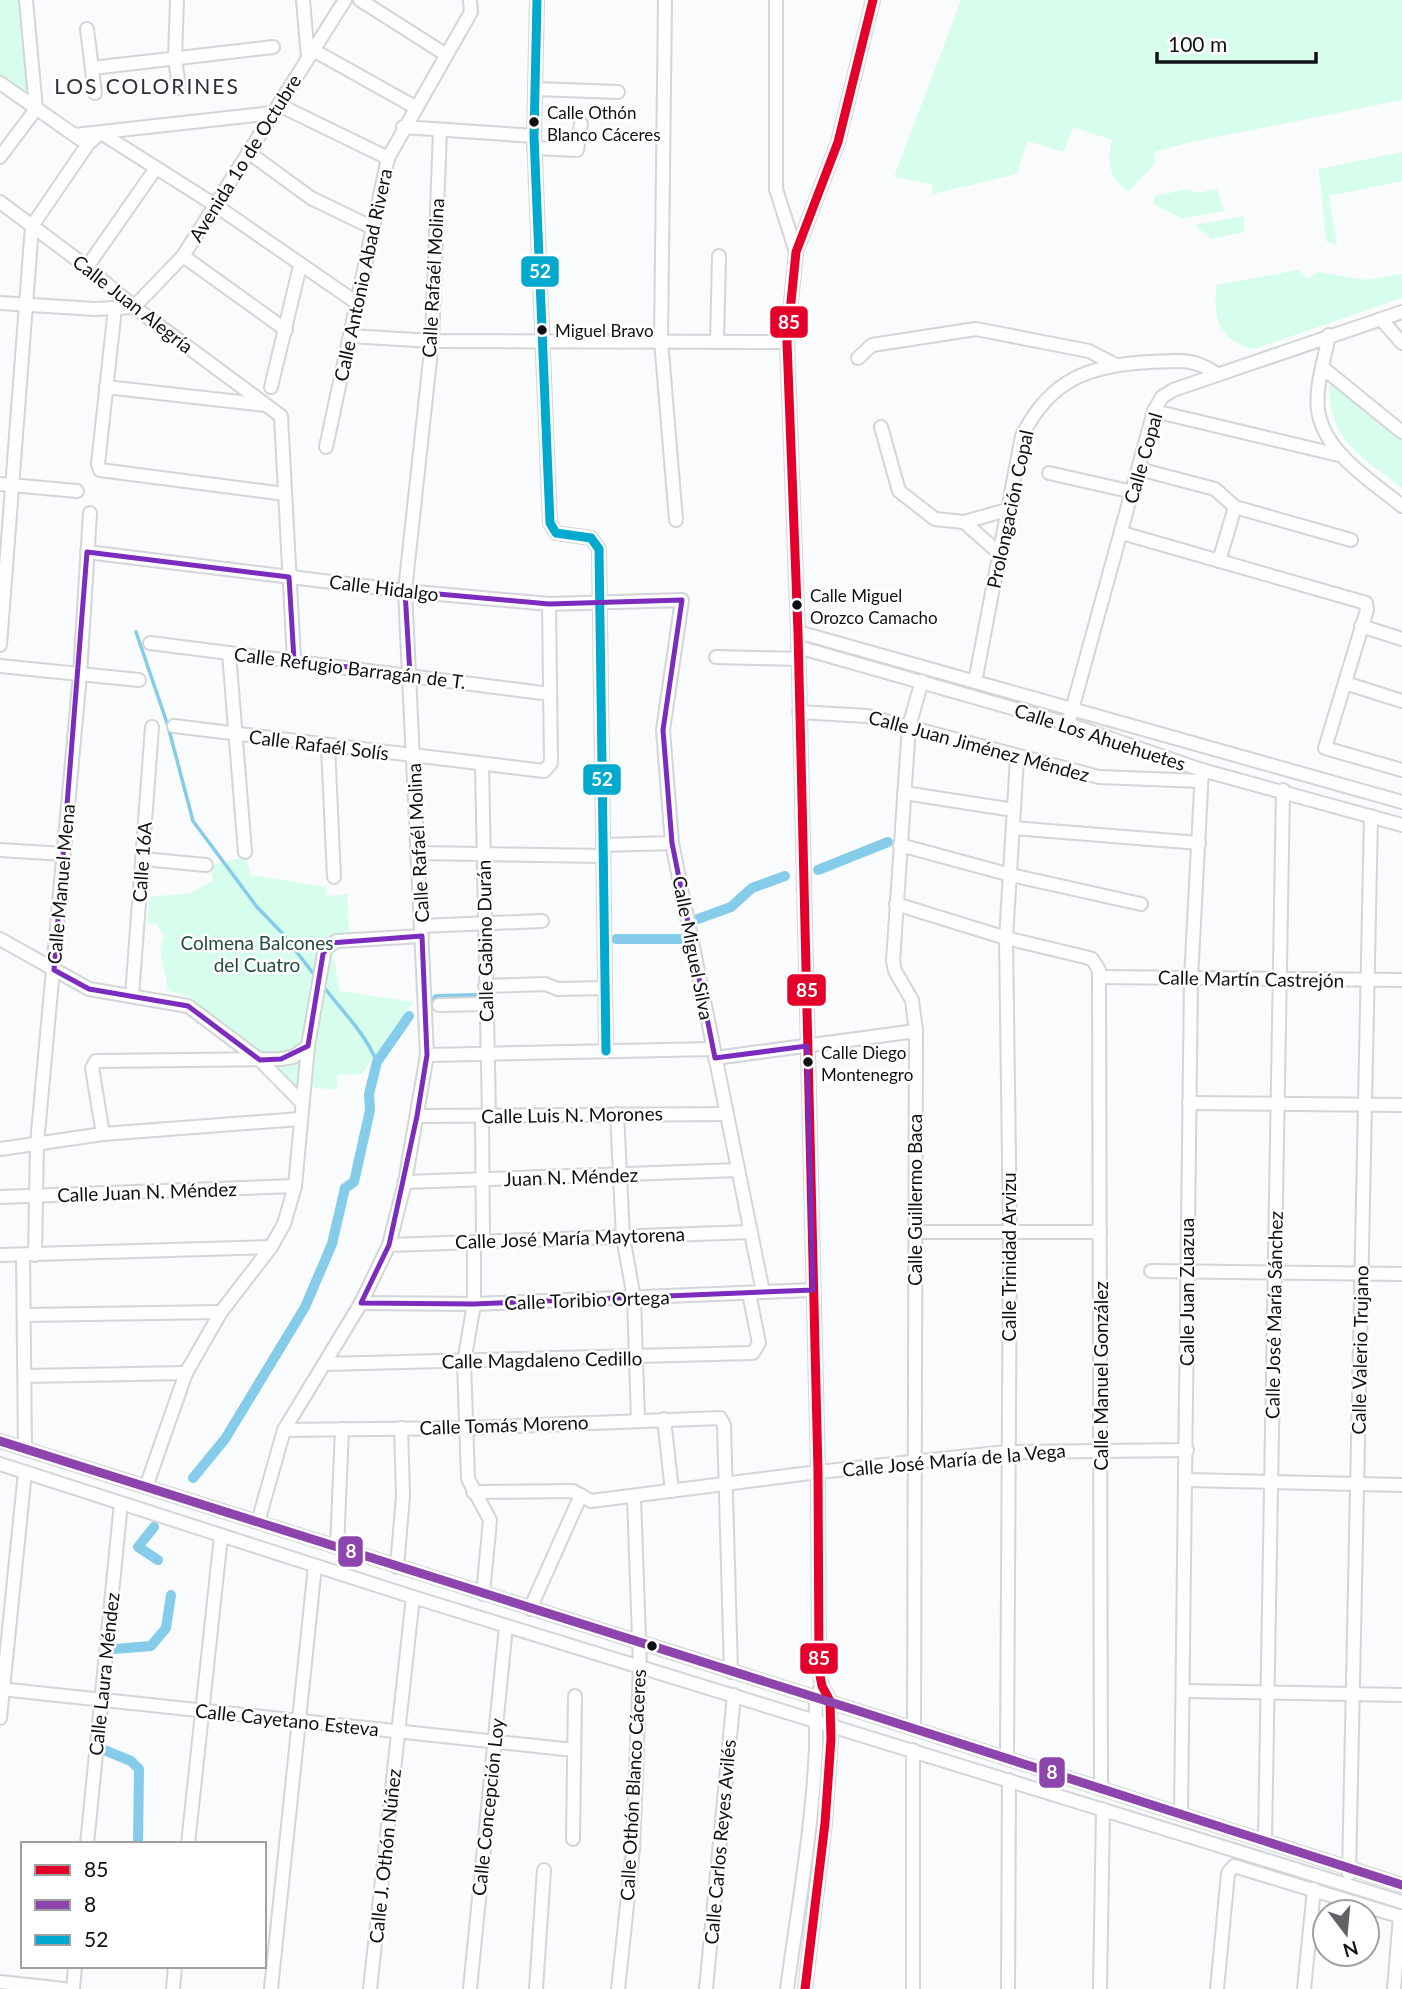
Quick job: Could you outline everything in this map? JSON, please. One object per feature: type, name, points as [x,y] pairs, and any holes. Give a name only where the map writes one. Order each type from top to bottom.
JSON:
[{"type":"street","points":[[0,157],[36,109],[26,0]]},
{"type":"street","points":[[177,0],[175,58],[179,88]]},
{"type":"street","points":[[303,0],[311,54],[415,107]]},
{"type":"street","name":"Avenida 1o de Octubre","points":[[134,307],[183,256],[345,0]]},
{"type":"street","points":[[360,0],[445,54]]},
{"type":"street","name":"Calle Antonio Abad Rivera","points":[[326,446],[388,158],[403,127],[471,12],[470,0]]},
{"type":"street","points":[[537,0],[534,142],[550,523],[556,533],[591,538],[598,545],[606,1051]]},
{"type":"street","points":[[665,0],[661,340],[676,520]]},
{"type":"street","points":[[776,0],[776,189],[796,252]]},
{"type":"street","points":[[787,1989],[811,1822],[819,1670],[818,1472],[798,632],[787,342],[796,252],[838,142],[873,0]]},
{"type":"street","points":[[87,29],[94,93]]},
{"type":"street","points":[[92,68],[273,47]]},
{"type":"street","points":[[0,83],[88,144]]},
{"type":"street","points":[[535,89],[618,92]]},
{"type":"street","points":[[75,135],[276,109],[388,158]]},
{"type":"street","points":[[403,127],[534,142],[577,150],[581,124]]},
{"type":"street","name":"Calle Rafaél Molina","points":[[258,1522],[284,1430],[361,1303],[388,1245],[405,1181],[427,1055],[405,591],[432,341],[440,131]]},
{"type":"street","points":[[0,645],[6,484],[27,304],[32,226],[88,144],[101,133]]},
{"type":"street","points":[[101,133],[215,205],[357,303]]},
{"type":"street","points":[[248,152],[311,198],[373,228]]},
{"type":"street","points":[[87,267],[156,168]]},
{"type":"street","name":"Calle Juan Alegría","points":[[0,202],[87,267],[134,307],[267,405]]},
{"type":"street","points":[[183,256],[286,330]]},
{"type":"street","points":[[716,342],[719,256]]},
{"type":"street","points":[[271,387],[300,266]]},
{"type":"street","points":[[0,303],[134,307]]},
{"type":"street","points":[[115,308],[100,470],[285,494]]},
{"type":"street","name":"Calle Copal","points":[[1068,724],[1154,411],[1167,393],[1402,312]]},
{"type":"street","points":[[1381,318],[1402,343]]},
{"type":"street","points":[[858,358],[872,345],[976,329],[1089,351],[1114,364]]},
{"type":"street","points":[[1329,335],[1318,408],[1326,432],[1343,456],[1402,506]]},
{"type":"street","points":[[349,336],[432,341],[787,342]]},
{"type":"street","name":"Prolongación Copal","points":[[975,682],[1022,436],[1035,412],[1067,382],[1082,374],[1114,364],[1195,361],[1217,374]]},
{"type":"street","points":[[1322,368],[1402,432]]},
{"type":"street","points":[[106,387],[267,405],[276,411],[283,422],[294,660]]},
{"type":"street","points":[[1154,411],[1343,456]]},
{"type":"street","points":[[881,427],[896,485],[902,496],[934,519],[964,522],[1007,510]]},
{"type":"street","points":[[1139,469],[1215,489],[1235,507],[1351,540]]},
{"type":"street","points":[[1049,473],[1133,492]]},
{"type":"street","points":[[6,484],[77,491]]},
{"type":"street","points":[[1219,561],[1235,507]]},
{"type":"street","name":"Calle Manuel Mena","points":[[25,1448],[24,1315],[79,674],[90,513]]},
{"type":"street","points":[[964,522],[999,553]]},
{"type":"street","points":[[1122,533],[1366,603],[1325,748],[1402,770]]},
{"type":"street","name":"Calle Hidalgo","points":[[87,552],[405,591],[550,604],[682,600]]},
{"type":"street","name":"Calle Miguel Silva","points":[[682,600],[663,730],[671,843],[763,1292]]},
{"type":"street","points":[[550,604],[550,694]]},
{"type":"street","points":[[1361,626],[1402,639]]},
{"type":"street","name":"Calle Los Ahuehuetes","points":[[798,632],[1402,802]]},
{"type":"street","name":"Calle Refugio Barragán de T.","points":[[150,643],[550,694]]},
{"type":"street","points":[[229,653],[245,852]]},
{"type":"street","name":"Calle Los Ahuehuetes","points":[[716,657],[798,653],[922,681],[1068,724],[1201,776],[1283,790],[1402,825]]},
{"type":"street","points":[[0,666],[139,680]]},
{"type":"street","name":"Calle Guillermo Baca","points":[[914,1726],[916,1031],[912,1000],[894,966],[909,726],[922,681]]},
{"type":"street","points":[[1345,683],[1402,701]]},
{"type":"street","name":"Calle Rafaél Solís","points":[[174,726],[482,765],[548,769],[551,763],[550,694]]},
{"type":"street","name":"Calle Juan Jiménez Méndez","points":[[799,712],[867,716],[1017,758],[1106,779],[1201,776]]},
{"type":"street","name":"Calle 16A","points":[[132,996],[152,727]]},
{"type":"street","points":[[328,746],[334,877]]},
{"type":"street","name":"Calle Trinidad Arvizu","points":[[1007,1756],[1010,1233],[1006,938],[1017,758]]},
{"type":"street","name":"Calle Gabino Durán","points":[[482,765],[485,1117],[474,1304],[464,1362],[468,1479],[490,1520],[483,1594]]},
{"type":"street","name":"Calle Juan Zuazua","points":[[1181,1813],[1191,979],[1201,776]]},
{"type":"street","name":"Calle José María Sánchez","points":[[1265,1840],[1283,790]]},
{"type":"street","points":[[904,793],[1014,810]]},
{"type":"street","name":"Calle Valerio Trujano","points":[[1349,1885],[1371,816]]},
{"type":"street","points":[[1013,828],[1199,844]]},
{"type":"street","points":[[418,853],[603,850],[671,843]]},
{"type":"street","points":[[900,845],[1011,875],[1141,904]]},
{"type":"street","points":[[0,850],[64,854]]},
{"type":"street","points":[[143,859],[206,865]]},
{"type":"street","name":"Calle Martín Castrejón","points":[[896,904],[1006,938],[1085,957],[1098,971],[1191,979],[1402,980]]},
{"type":"street","points":[[146,1487],[186,1373],[221,1312],[271,1247],[284,1224],[295,1186],[308,1046],[325,948],[337,941],[485,923],[542,921]]},
{"type":"street","points":[[0,939],[89,989],[188,1006],[260,1060],[302,1103]]},
{"type":"street","name":"Calle Manuel González","points":[[1098,971],[1101,1787]]},
{"type":"street","points":[[485,986],[545,984],[558,989],[605,988]]},
{"type":"street","points":[[439,1004],[485,1004]]},
{"type":"street","points":[[427,1055],[606,1051],[714,1053],[807,1046],[916,1031]]},
{"type":"street","points":[[103,1134],[94,1063],[288,1059],[308,1046]]},
{"type":"street","points":[[1189,1103],[1402,1105]]},
{"type":"street","points":[[617,1114],[622,1237],[634,1298],[638,1420]]},
{"type":"street","name":"Calle Luis N. Morones","points":[[417,1116],[727,1114]]},
{"type":"street","points":[[0,1149],[103,1134],[300,1119]]},
{"type":"street","name":"Juan N. Méndez","points":[[405,1181],[620,1176],[738,1170]]},
{"type":"street","name":"Calle Juan N. Méndez","points":[[0,1197],[295,1186]]},
{"type":"street","name":"Calle José María Maytorena","points":[[388,1245],[751,1232]]},
{"type":"street","points":[[915,1232],[1100,1232]]},
{"type":"street","points":[[0,1255],[271,1247]]},
{"type":"street","points":[[1151,1271],[1402,1274]]},
{"type":"street","name":"Calle Toribio Ortega","points":[[361,1303],[474,1304],[813,1290]]},
{"type":"street","name":"Calle Magdaleno Cedillo","points":[[325,1364],[753,1353],[758,1350],[749,1293]]},
{"type":"street","points":[[24,1315],[221,1312]]},
{"type":"street","points":[[26,1376],[186,1373]]},
{"type":"street","name":"Calle Tomás Moreno","points":[[284,1430],[466,1427],[716,1417],[723,1421],[725,1485]]},
{"type":"street","points":[[664,1419],[672,1491]]},
{"type":"street","points":[[397,1567],[403,1496],[401,1428]]},
{"type":"street","points":[[337,1548],[342,1429]]},
{"type":"street","points":[[0,1441],[731,1672],[819,1692],[830,1702],[914,1726],[1402,1885]]},
{"type":"street","name":"Calle José María de la Vega","points":[[473,1492],[565,1490],[591,1501],[818,1472],[1007,1452],[1187,1450]]},
{"type":"street","points":[[0,1464],[412,1597],[1402,1902]]},
{"type":"street","points":[[0,1718],[26,1472]]},
{"type":"street","points":[[1187,1480],[1402,1485]]},
{"type":"street","points":[[725,1485],[731,1672]]},
{"type":"street","points":[[530,1609],[581,1495]]},
{"type":"street","name":"Calle Othón Blanco Cáceres","points":[[618,1989],[633,1849],[640,1667],[634,1497]]},
{"type":"street","name":"Calle Laura Méndez","points":[[87,1842],[121,1503]]},
{"type":"street","points":[[188,1842],[221,1536]]},
{"type":"street","points":[[271,1989],[315,1566]]},
{"type":"street","name":"Calle J. Othón Núñez","points":[[370,1989],[412,1597]]},
{"type":"street","name":"Calle Concepción Loy","points":[[470,1989],[506,1626]]},
{"type":"street","name":"Calle Cayetano Esteva","points":[[1,1689],[299,1723],[574,1750]]},
{"type":"street","points":[[1184,1691],[1402,1695]]},
{"type":"street","points":[[573,1839],[575,1696]]},
{"type":"street","name":"Calle Carlos Reyes Avilés","points":[[706,1989],[734,1696]]},
{"type":"street","points":[[805,1989],[825,1823],[830,1702]]},
{"type":"street","points":[[913,1750],[913,1989]]},
{"type":"street","points":[[1008,1989],[1009,1780]]},
{"type":"street","points":[[1100,1989],[1103,1810]]},
{"type":"street","points":[[1217,1989],[1228,1873],[1234,1866],[1401,1916],[1394,1989]]},
{"type":"street","points":[[536,1989],[544,1870]]},
{"type":"street","points":[[1304,1989],[1314,1889]]},
{"type":"street","points":[[73,1989],[75,1968]]},
{"type":"street","points":[[173,1989],[175,1968]]},
{"type":"street","points":[[0,1982],[64,1989]]},
{"type":"highlighted area","points":[[87,552],[289,577],[294,660],[410,675],[405,591],[549,604],[682,600],[663,730],[672,843],[715,1058],[807,1046],[813,1290],[474,1304],[361,1303],[389,1245],[417,1116],[427,1055],[422,936],[330,943],[323,954],[308,1046],[281,1059],[260,1060],[188,1006],[89,989],[54,970]]},
{"type":"green space","points":[[0,0],[22,0],[30,101],[0,78]]},
{"type":"green space","points":[[961,0],[1402,0],[1402,100],[1154,152],[1155,163],[1129,191],[1113,176],[1109,162],[1112,140],[1073,127],[1063,152],[1027,141],[1017,174],[933,194],[932,184],[894,177]]},
{"type":"green space","points":[[1402,152],[1402,181],[1329,196],[1337,245],[1326,241],[1319,169]]},
{"type":"green space","points":[[1188,189],[1197,193],[1217,189],[1224,211],[1182,218],[1153,204],[1155,196]]},
{"type":"green space","points":[[1244,216],[1244,232],[1211,239],[1195,225]]},
{"type":"green space","points":[[1298,270],[1308,279],[1318,272],[1367,280],[1402,274],[1402,298],[1254,349],[1242,345],[1226,334],[1217,317],[1217,285]]},
{"type":"green space","points":[[1330,379],[1402,437],[1402,488],[1360,455],[1340,431],[1333,416]]},
{"type":"green space","name":"Colmena Balcones del Cuatro","points":[[246,857],[251,875],[326,887],[327,896],[347,894],[349,931],[333,955],[340,991],[413,1002],[362,1074],[337,1075],[337,1090],[293,1085],[203,1011],[193,998],[167,990],[161,957],[164,937],[157,924],[147,923],[150,897],[191,893],[213,880],[211,865]]},
{"type":"waterway","points":[[136,632],[168,726],[193,821],[257,907],[282,933],[316,977]]},
{"type":"waterway","points":[[818,870],[888,842]]},
{"type":"waterway","points":[[695,920],[731,907],[752,888],[785,876]]},
{"type":"waterway","points":[[616,939],[680,939]]},
{"type":"waterway","points":[[323,986],[360,1032],[377,1062]]},
{"type":"waterway","points":[[437,999],[478,998]]},
{"type":"waterway","points":[[193,1478],[225,1439],[305,1307],[332,1244],[345,1188],[354,1182],[370,1110],[369,1094],[377,1062],[409,1016]]},
{"type":"waterway","points":[[154,1527],[138,1547],[158,1560]]},
{"type":"waterway","points":[[114,1649],[151,1646],[166,1628],[171,1595]]},
{"type":"waterway","points":[[104,1750],[131,1761],[139,1769],[138,1842]]},
{"type":"transit line","name":"52","points":[[537,0],[534,136],[550,523],[556,533],[591,538],[599,549],[606,1051]]},
{"type":"transit line","name":"85","points":[[805,1989],[825,1823],[831,1739],[830,1701],[822,1686],[819,1670],[818,1472],[798,632],[787,342],[796,252],[838,142],[873,0]]},
{"type":"transit line","name":"8","points":[[0,1441],[1402,1885]]},
{"type":"place","name":"Calle Othón Blanco Cáceres","points":[[534,122]]},
{"type":"place","name":"Miguel Bravo","points":[[542,330]]},
{"type":"place","name":"Calle Miguel Orozco Camacho","points":[[797,605]]},
{"type":"place","name":"Calle Diego Montenegro","points":[[808,1062]]},
{"type":"district","name":"LOS COLORINES","points":[[147,87]]}]
